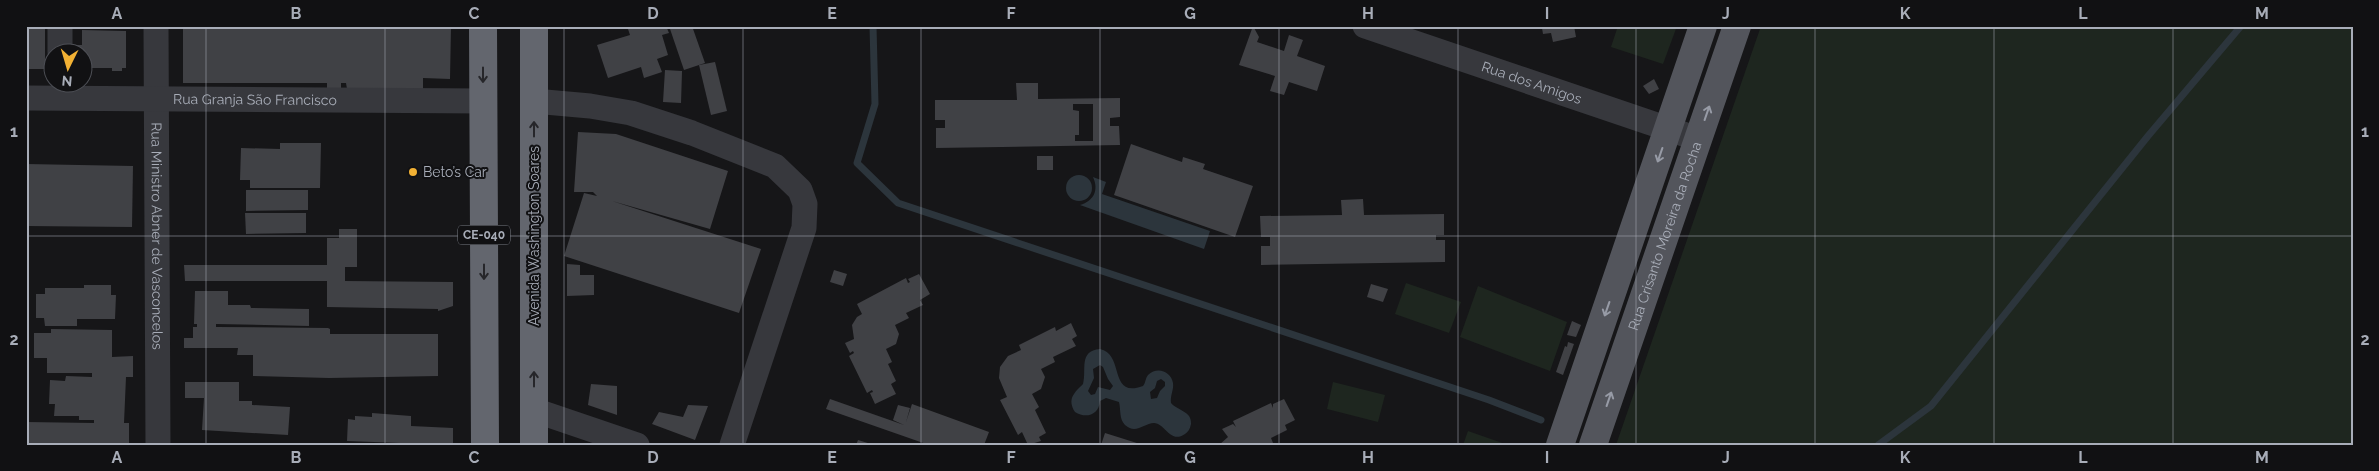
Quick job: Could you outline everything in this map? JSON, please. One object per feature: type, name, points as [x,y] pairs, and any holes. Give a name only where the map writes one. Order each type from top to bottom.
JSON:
[{"type":"highway","name":"CE-040","points":[[483,26],[484,445]]},
{"type":"highway","name":"Avenida Washington Soares","points":[[534,26],[534,445]]},
{"type":"main road","points":[[1560,445],[1703,26]]},
{"type":"main road","name":"Rua Crisanto Moreira da Rocha","points":[[1593,445],[1736,26]]},
{"type":"street","points":[[60,26],[60,42]]},
{"type":"street","name":"Rua Ministro Abner de Vasconcelos","points":[[156,26],[158,445]]},
{"type":"street","name":"Rua dos Amigos","points":[[1365,26],[1698,139]]},
{"type":"street","name":"Rua Granja São Francisco","points":[[26,98],[483,101]]},
{"type":"street","points":[[534,101],[590,106],[631,113],[692,133],[775,166],[800,190],[805,204],[804,228],[732,445]]},
{"type":"street","points":[[534,410],[637,445]]},
{"type":"shaded area","points":[[1618,26],[1677,26],[1663,64],[1611,47]]},
{"type":"shaded area","points":[[1761,26],[2353,26],[2353,445],[1616,445]]},
{"type":"shaded area","points":[[1079,175],[1088,179],[1092,188],[1088,197],[1079,201],[1070,197],[1066,188],[1070,179]]},
{"type":"shaded area","points":[[1093,177],[1106,182],[1102,194],[1210,231],[1204,249],[1080,205],[1089,201],[1094,194],[1095,182]]},
{"type":"shaded area","points":[[1406,283],[1461,302],[1449,333],[1395,314]]},
{"type":"shaded area","points":[[1478,286],[1567,322],[1550,371],[1460,337]]},
{"type":"shaded area","points":[[1100,349],[1108,353],[1125,386],[1132,388],[1143,386],[1148,375],[1159,370],[1170,375],[1173,383],[1171,403],[1189,416],[1191,426],[1188,431],[1176,437],[1154,423],[1136,429],[1129,428],[1122,420],[1119,402],[1106,398],[1100,401],[1097,410],[1091,414],[1083,415],[1075,412],[1072,403],[1073,396],[1083,384],[1086,357],[1093,351]],"holes":[[[1100,365],[1113,386],[1110,390],[1098,387],[1095,394],[1091,395],[1088,391],[1094,378],[1093,369]],[[1161,379],[1165,382],[1165,386],[1157,398],[1151,399],[1150,392],[1155,388],[1157,381]]]},
{"type":"shaded area","points":[[1333,382],[1385,395],[1378,422],[1327,409]]},
{"type":"shaded area","points":[[1468,431],[1508,445],[1463,445]]},
{"type":"building","points":[[26,26],[45,26],[45,42],[42,42],[42,69],[26,69]]},
{"type":"building","points":[[183,26],[451,26],[450,79],[423,78],[423,89],[347,89],[346,83],[341,83],[341,88],[327,88],[327,83],[183,83]]},
{"type":"building","points":[[627,26],[666,26],[669,33],[662,35],[668,55],[657,59],[662,72],[644,78],[641,67],[608,78],[597,45],[630,35]]},
{"type":"building","points":[[669,26],[692,26],[705,63],[684,70]]},
{"type":"building","points":[[1253,26],[1259,37],[1257,42],[1284,51],[1289,35],[1303,40],[1297,56],[1325,66],[1317,91],[1289,82],[1284,95],[1270,91],[1275,76],[1239,65]]},
{"type":"building","points":[[1536,26],[1574,26],[1576,37],[1553,42],[1551,33],[1543,34],[1542,28],[1536,29]]},
{"type":"building","points":[[82,30],[126,31],[126,68],[122,68],[122,71],[112,71],[112,68],[92,68],[92,42],[82,42]]},
{"type":"building","points":[[715,62],[727,111],[711,115],[699,65]]},
{"type":"building","points":[[665,70],[682,71],[681,103],[663,102]]},
{"type":"building","points":[[1654,79],[1659,89],[1649,94],[1643,86]]},
{"type":"building","points":[[1016,83],[1038,83],[1038,99],[1120,98],[1120,117],[1110,118],[1110,126],[1119,126],[1120,145],[936,148],[936,128],[945,128],[945,120],[935,120],[935,100],[1017,100]],"holes":[[[1073,104],[1093,104],[1093,141],[1075,141],[1075,135],[1079,135],[1079,111],[1073,110]]]},
{"type":"building","points":[[578,132],[616,134],[728,171],[710,229],[612,201],[761,249],[739,313],[564,256],[584,193],[597,196],[593,192],[574,192]]},
{"type":"building","points":[[280,143],[321,143],[320,188],[250,188],[250,180],[240,180],[241,148],[280,149]]},
{"type":"building","points":[[1131,144],[1182,162],[1183,157],[1205,164],[1203,169],[1253,186],[1235,237],[1114,195]]},
{"type":"building","points":[[1037,156],[1053,156],[1053,170],[1037,170]]},
{"type":"building","points":[[26,164],[133,166],[132,227],[26,226]]},
{"type":"building","points":[[246,190],[308,190],[308,210],[246,211]]},
{"type":"building","points":[[1363,199],[1364,215],[1444,214],[1444,235],[1436,235],[1436,240],[1445,240],[1445,262],[1261,265],[1261,246],[1270,246],[1270,237],[1261,237],[1260,216],[1342,215],[1341,200]]},
{"type":"building","points":[[245,213],[306,213],[306,233],[246,234]]},
{"type":"building","points":[[339,229],[357,229],[357,267],[345,267],[345,281],[453,282],[453,306],[438,311],[438,309],[327,307],[327,281],[185,281],[184,265],[327,265],[327,238],[339,238]]},
{"type":"building","points":[[567,264],[580,265],[580,275],[594,275],[594,295],[567,296]]},
{"type":"building","points":[[834,270],[847,274],[843,286],[830,282]]},
{"type":"building","points":[[919,274],[930,294],[920,300],[923,305],[906,313],[909,318],[895,325],[899,334],[896,344],[886,349],[892,362],[888,364],[896,381],[891,384],[896,394],[875,404],[870,393],[873,392],[872,390],[867,393],[849,356],[854,353],[853,351],[850,353],[845,343],[854,339],[852,325],[857,317],[862,314],[857,304],[906,278],[908,283],[910,282],[908,279]]},
{"type":"building","points":[[1371,284],[1388,289],[1383,302],[1367,297]]},
{"type":"building","points":[[84,285],[111,285],[111,295],[116,295],[115,319],[77,319],[77,326],[45,326],[44,318],[36,318],[36,294],[45,294],[45,288],[84,288]]},
{"type":"building","points":[[195,291],[228,291],[228,305],[250,305],[251,308],[309,309],[309,326],[216,324],[216,327],[328,328],[330,329],[330,334],[438,334],[438,376],[329,378],[253,376],[253,355],[237,355],[238,348],[184,348],[184,338],[193,338],[193,327],[197,327],[197,324],[194,324]]},
{"type":"building","points":[[1572,321],[1581,325],[1576,337],[1567,335]]},
{"type":"building","points":[[1071,323],[1077,336],[1072,339],[1076,346],[1053,357],[1055,362],[1041,369],[1045,377],[1041,389],[1032,394],[1039,407],[1035,410],[1046,433],[1039,437],[1041,441],[1028,445],[1022,432],[1018,435],[1000,400],[1007,397],[999,378],[1000,367],[1008,356],[1021,350],[1019,345],[1055,327],[1056,331]]},
{"type":"building","points":[[51,329],[112,330],[112,357],[133,356],[133,377],[126,377],[124,423],[129,423],[129,444],[26,443],[26,422],[94,423],[94,420],[79,420],[79,416],[54,416],[55,404],[49,404],[50,380],[65,381],[66,376],[92,377],[92,373],[47,373],[47,358],[34,358],[34,333],[51,333]]},
{"type":"building","points":[[1568,342],[1574,344],[1563,375],[1556,372]]},
{"type":"building","points":[[185,382],[239,382],[239,401],[252,401],[252,405],[290,407],[288,435],[202,430],[204,398],[185,398]]},
{"type":"building","points":[[591,384],[617,386],[617,415],[588,405]]},
{"type":"building","points":[[830,399],[904,425],[893,420],[898,405],[910,408],[906,422],[912,404],[989,432],[984,445],[929,445],[826,409]]},
{"type":"building","points":[[1284,399],[1295,420],[1285,425],[1287,430],[1271,438],[1273,443],[1219,445],[1228,437],[1222,429],[1233,424],[1236,427],[1233,421],[1271,403],[1273,408],[1273,404]]},
{"type":"building","points":[[688,405],[708,406],[695,440],[652,424],[659,412],[683,417]]},
{"type":"building","points":[[372,413],[411,416],[411,426],[453,428],[453,445],[347,441],[348,419],[355,420],[355,416],[372,417]]},
{"type":"building","points":[[1105,433],[1140,444],[1140,445],[1101,445]]},
{"type":"building","points":[[858,440],[871,444],[871,445],[856,445]]},
{"type":"waterway","points":[[873,26],[875,104],[857,163],[898,203],[1489,400],[1541,420]]},
{"type":"waterway","points":[[1878,445],[1931,406],[2148,136],[2241,26]]},
{"type":"place","name":"Beto’s Car","points":[[413,172]]}]
